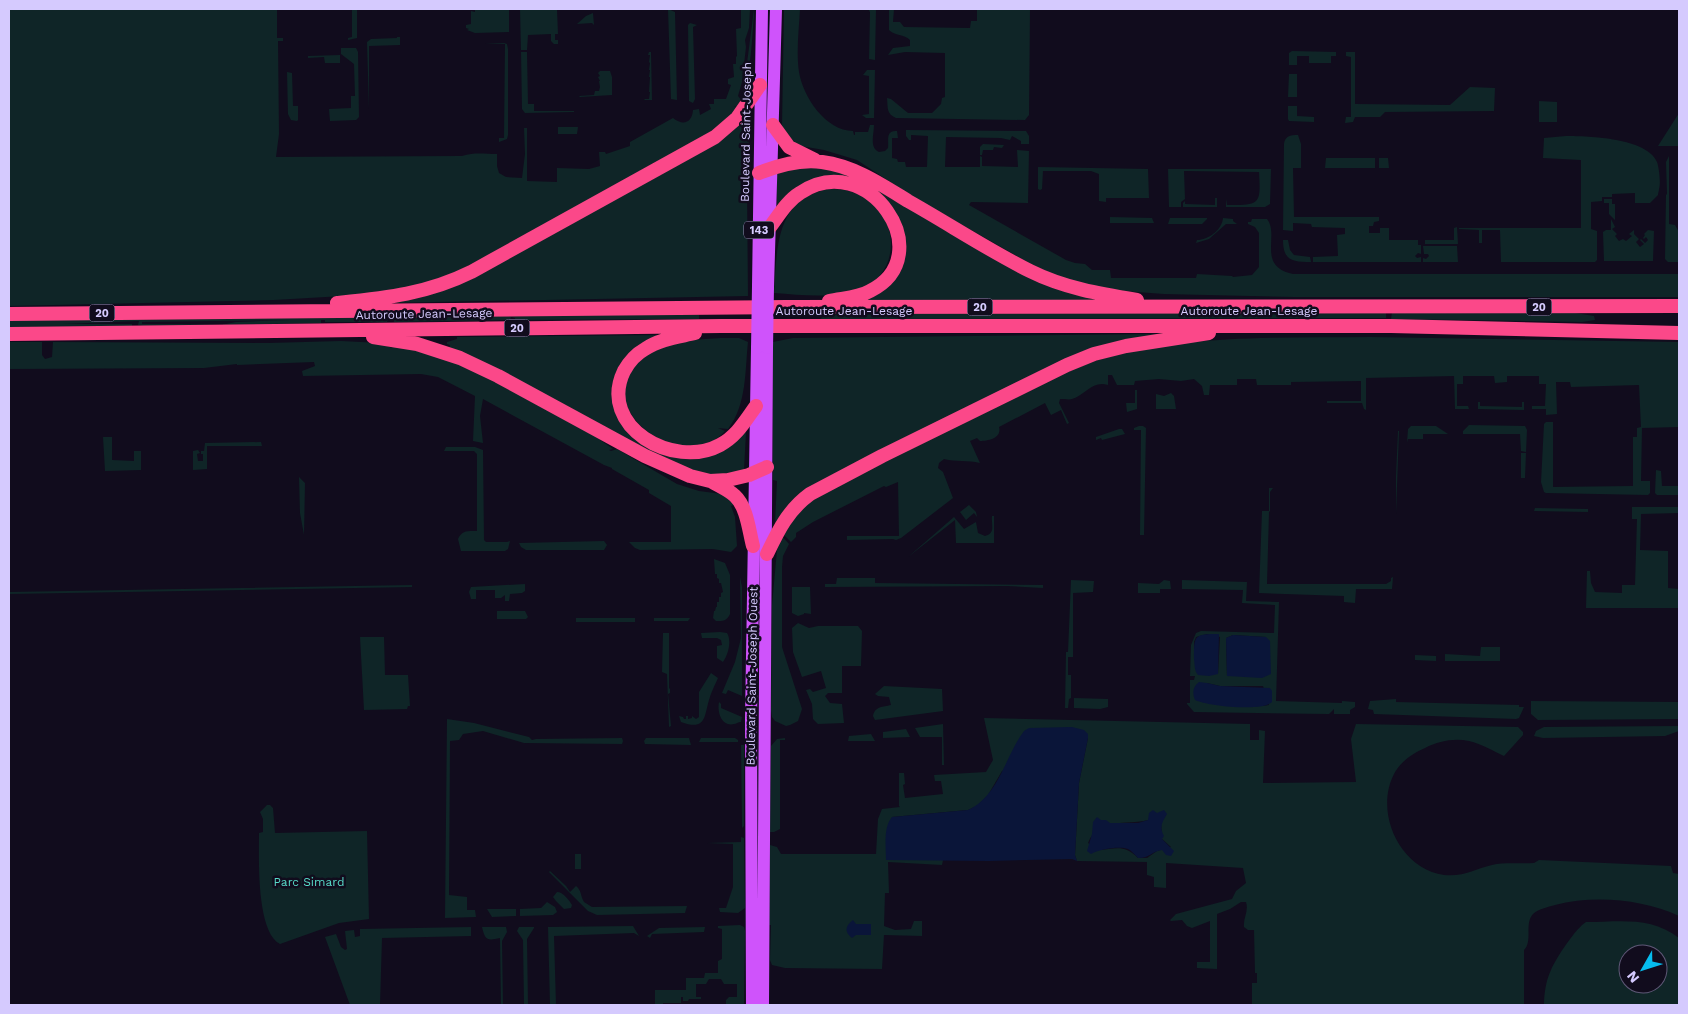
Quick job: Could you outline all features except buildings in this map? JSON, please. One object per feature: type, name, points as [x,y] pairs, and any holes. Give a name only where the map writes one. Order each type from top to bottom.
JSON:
[{"type":"highway","points":[[254,312],[406,295],[434,288],[464,276],[714,137],[737,118],[760,85]]},
{"type":"highway","points":[[773,125],[789,147],[818,161],[841,166],[863,175],[1003,256],[1042,276],[1065,285],[1099,294],[1174,306]]},
{"type":"highway","points":[[765,171],[798,162],[818,161]]},
{"type":"highway","points":[[770,227],[798,193],[816,185],[835,182],[855,186],[874,196],[887,210],[898,233],[899,247],[895,265],[885,280],[876,288],[854,297],[787,307]]},
{"type":"highway","name":"Autoroute Jean-Lesage","points":[[9,314],[787,307],[1679,306]]},
{"type":"highway","points":[[721,326],[662,340],[639,353],[629,364],[621,380],[619,396],[623,412],[634,429],[650,442],[669,450],[691,453],[714,448],[728,440],[738,432],[756,406]]},
{"type":"highway","name":"Autoroute Jean-Lesage","points":[[9,334],[721,326],[1391,326],[1679,333]]},
{"type":"highway","points":[[766,554],[786,517],[797,504],[810,494],[1050,372],[1094,354],[1126,346],[1260,326]]},
{"type":"highway","points":[[313,330],[408,342],[446,352],[498,376],[655,461],[683,474],[710,481],[731,493],[739,500],[743,508],[753,546]]},
{"type":"highway","points":[[710,481],[728,480],[761,470]]},
{"type":"main road","name":"Boulevard Saint-Joseph","points":[[762,9],[760,85],[770,227],[763,287]]},
{"type":"main road","name":"Boulevard Saint-Joseph","points":[[756,406],[762,348],[765,171],[773,125],[776,9]]},
{"type":"main road","name":"Boulevard Saint-Joseph Ouest","points":[[752,1005],[751,761],[753,546],[761,470],[762,348]]},
{"type":"main road","name":"Boulevard Saint-Joseph Ouest","points":[[756,406],[766,554],[763,1005]]},
{"type":"green space","points":[[9,9],[277,9],[277,38],[283,38],[283,41],[278,41],[279,134],[276,157],[462,156],[497,154],[499,173],[506,177],[522,178],[525,154],[524,128],[527,128],[527,181],[557,182],[557,168],[589,169],[600,166],[599,152],[605,152],[606,154],[630,146],[630,142],[673,118],[680,122],[686,122],[691,118],[693,110],[699,109],[700,115],[711,109],[709,104],[714,104],[714,99],[726,99],[731,85],[728,84],[728,79],[734,77],[733,64],[736,64],[737,56],[736,29],[741,28],[741,9],[750,9],[749,28],[745,40],[742,82],[738,96],[743,102],[737,107],[734,106],[738,109],[713,130],[697,140],[452,274],[404,290],[343,296],[274,300],[9,306]]},
{"type":"green space","points":[[352,9],[357,9],[357,38],[348,40],[348,38],[352,37]]},
{"type":"green space","points":[[475,9],[509,9],[509,32],[475,33],[467,30],[469,29],[466,28],[466,25],[471,24],[471,11],[475,12]]},
{"type":"green space","points":[[520,9],[557,9],[558,34],[555,34],[555,40],[558,40],[558,44],[554,44],[551,41],[551,34],[528,35],[527,50],[521,50]]},
{"type":"green space","points":[[668,9],[675,12],[677,100],[671,99]]},
{"type":"green space","points":[[754,9],[752,44],[743,94]]},
{"type":"green space","points":[[784,9],[800,9],[799,72],[805,92],[817,111],[834,125],[853,131],[854,135],[855,132],[868,132],[870,125],[874,125],[873,144],[879,152],[885,151],[888,148],[889,134],[897,131],[898,138],[892,138],[892,158],[897,159],[898,162],[905,162],[906,167],[927,167],[928,136],[911,135],[911,140],[909,140],[906,136],[906,130],[1026,131],[1029,136],[1029,144],[1021,144],[1021,141],[1012,136],[1010,140],[1001,138],[946,137],[945,167],[980,167],[980,156],[982,157],[982,166],[1018,167],[1017,150],[1029,151],[1028,203],[971,202],[969,205],[1066,260],[1085,264],[1092,270],[1110,270],[1111,278],[1196,278],[1197,274],[1233,277],[1252,275],[1259,267],[1259,233],[1248,222],[1251,222],[1252,219],[1267,219],[1271,233],[1272,257],[1275,264],[1282,270],[1293,274],[1679,274],[1679,297],[1295,297],[1164,294],[1110,290],[1063,279],[1031,264],[913,197],[857,160],[824,150],[795,145],[784,132],[782,125]]},
{"type":"green space","points":[[868,9],[876,9],[875,60],[869,59],[870,12]]},
{"type":"green space","points":[[889,9],[894,9],[893,22],[900,22],[904,27],[970,28],[971,21],[977,21],[977,9],[1030,9],[1029,115],[1025,120],[896,118],[893,116],[888,110],[887,98],[891,99],[908,113],[932,113],[941,104],[942,98],[945,97],[945,53],[905,52],[888,55],[893,48],[910,46],[908,38],[889,30]]},
{"type":"green space","points":[[593,13],[594,25],[592,23],[577,24],[586,16]]},
{"type":"green space","points":[[690,23],[697,25],[693,27],[695,99],[693,103],[689,101],[688,25]]},
{"type":"green space","points":[[400,37],[400,45],[369,46],[369,109],[367,42],[371,39]]},
{"type":"green space","points":[[485,43],[504,43],[507,44],[508,49],[508,135],[507,139],[499,142],[499,138],[504,138],[505,44]]},
{"type":"green space","points":[[341,48],[356,48],[358,52],[359,117],[356,120],[330,121],[329,109],[351,108],[351,96],[355,96],[354,64],[341,54]]},
{"type":"green space","points":[[1292,51],[1336,52],[1336,56],[1331,56],[1331,63],[1309,63],[1309,56],[1297,56],[1297,65],[1289,65],[1289,53]]},
{"type":"green space","points":[[521,52],[527,52],[528,104],[534,104],[534,111],[574,112],[525,113],[522,109]]},
{"type":"green space","points":[[649,52],[651,52],[652,100],[644,100],[649,99],[650,92]]},
{"type":"green space","points":[[1346,52],[1355,52],[1355,104],[1450,105],[1470,87],[1495,88],[1494,111],[1385,112],[1380,117],[1355,117],[1353,122],[1345,123],[1346,117],[1351,117],[1351,57],[1346,56]]},
{"type":"green space","points":[[340,55],[340,63],[325,63],[324,57],[308,58],[308,56]]},
{"type":"green space","points":[[867,70],[875,70],[874,118],[866,118],[862,115],[869,114],[869,76],[863,75]]},
{"type":"green space","points":[[600,71],[610,71],[612,95],[580,97],[594,95],[595,91],[599,91],[600,81],[598,77],[600,76],[598,73]]},
{"type":"green space","points":[[287,72],[292,73],[293,106],[298,106],[297,121],[291,120],[288,114]]},
{"type":"green space","points":[[1289,74],[1297,74],[1297,97],[1288,97]]},
{"type":"green space","points":[[1539,101],[1557,102],[1557,122],[1539,122]]},
{"type":"green space","points":[[1288,106],[1297,106],[1297,116],[1314,117],[1314,122],[1289,121]]},
{"type":"green space","points":[[750,110],[747,184],[748,296],[385,303],[412,297]]},
{"type":"green space","points":[[1679,113],[1679,146],[1658,146]]},
{"type":"green space","points":[[558,127],[578,127],[577,134],[558,134]]},
{"type":"green space","points":[[1298,135],[1301,144],[1301,168],[1293,168],[1294,217],[1379,217],[1379,221],[1374,222],[1373,226],[1369,226],[1369,233],[1380,233],[1380,228],[1389,228],[1389,240],[1418,240],[1418,245],[1421,245],[1421,254],[1418,253],[1415,256],[1417,258],[1421,257],[1421,262],[1313,262],[1313,257],[1338,256],[1337,235],[1345,234],[1345,228],[1312,227],[1311,224],[1293,223],[1293,231],[1283,230],[1284,144],[1288,136]]},
{"type":"green space","points":[[1566,136],[1616,140],[1642,148],[1651,154],[1657,162],[1660,180],[1658,195],[1650,203],[1635,203],[1635,193],[1612,194],[1612,197],[1602,197],[1602,201],[1591,202],[1591,229],[1597,231],[1597,260],[1595,262],[1501,262],[1500,230],[1482,230],[1482,243],[1479,243],[1479,230],[1459,228],[1581,228],[1581,160],[1543,158],[1544,138]]},
{"type":"green space","points":[[983,144],[1004,145],[1002,148],[994,147],[993,150],[983,150],[982,155],[980,155],[980,147]]},
{"type":"green space","points":[[1669,156],[1669,224],[1675,225],[1679,232],[1679,262],[1668,262],[1665,259],[1666,162]]},
{"type":"green space","points":[[1326,158],[1375,158],[1375,168],[1325,168]]},
{"type":"green space","points":[[1379,158],[1388,158],[1389,168],[1379,168]]},
{"type":"green space","points":[[797,167],[833,167],[1101,300],[856,300],[874,294],[903,236],[847,178],[777,208],[777,172]]},
{"type":"green space","points":[[1038,167],[1148,169],[1149,198],[1106,198],[1106,202],[1099,201],[1099,174],[1091,171],[1043,171],[1042,189],[1040,190],[1038,189]]},
{"type":"green space","points":[[1168,169],[1271,169],[1270,204],[1265,207],[1226,207],[1226,199],[1227,205],[1246,204],[1256,201],[1259,191],[1259,172],[1184,171],[1185,199],[1181,202],[1181,207],[1169,207]]},
{"type":"green space","points":[[830,189],[856,193],[878,209],[885,219],[891,242],[887,265],[881,275],[872,283],[850,292],[818,296],[774,293],[776,259],[782,227],[789,214],[798,202],[812,194]]},
{"type":"green space","points":[[1215,198],[1217,198],[1217,207],[1183,207],[1185,201],[1185,204],[1215,205]]},
{"type":"green space","points":[[1604,199],[1612,199],[1612,204],[1615,204],[1615,220],[1609,214],[1609,203],[1604,203]]},
{"type":"green space","points":[[1110,217],[1152,218],[1154,223],[1110,223]]},
{"type":"green space","points":[[1170,218],[1207,219],[1202,224],[1168,224]]},
{"type":"green space","points":[[1223,218],[1233,219],[1237,224],[1226,224],[1209,239],[1196,243],[1197,240],[1214,234]]},
{"type":"green space","points":[[1611,219],[1615,227],[1612,229],[1617,234],[1615,236],[1619,241],[1623,239],[1626,241],[1632,236],[1629,234],[1634,230],[1634,234],[1639,239],[1636,242],[1640,247],[1644,244],[1641,239],[1645,243],[1648,240],[1646,237],[1643,238],[1644,234],[1648,230],[1654,231],[1653,261],[1604,261],[1603,232],[1611,230]]},
{"type":"green space","points":[[1457,227],[1458,244],[1425,244],[1425,240],[1454,240],[1454,228]]},
{"type":"green space","points":[[1283,240],[1288,240],[1290,250],[1294,255],[1310,257],[1311,262],[1299,262],[1290,259],[1283,247]]},
{"type":"green space","points":[[1423,246],[1457,246],[1458,262],[1423,262],[1423,258],[1426,259],[1429,256],[1424,254]]},
{"type":"green space","points":[[1386,312],[1386,318],[821,319],[822,314]]},
{"type":"green space","points":[[1392,312],[1570,312],[1594,316],[1595,320],[1582,322],[1391,319]]},
{"type":"green space","points":[[699,315],[699,319],[515,320],[515,318],[511,317],[510,320],[394,322],[394,319],[388,319],[387,322],[325,322],[325,320],[321,320],[321,323],[221,325],[236,322],[291,320],[142,322],[142,324],[220,324],[143,326],[138,325],[139,321],[63,324],[132,324],[132,326],[9,327],[9,320]]},
{"type":"green space","points":[[1158,334],[1158,336],[1140,338],[895,446],[775,523],[777,481],[773,480],[773,342],[793,338]]},
{"type":"green space","points":[[660,335],[639,347],[615,403],[667,454],[746,432],[744,470],[720,477],[689,471],[449,348],[450,345],[447,344],[447,342],[457,339],[457,337]]},
{"type":"green space","points":[[1370,337],[1679,342],[1679,427],[1642,428],[1641,481],[1650,481],[1650,493],[1648,495],[1546,493],[1541,482],[1544,424],[1546,422],[1553,422],[1553,487],[1633,486],[1633,437],[1637,437],[1637,428],[1641,427],[1639,385],[1571,387],[1570,382],[1556,382],[1557,414],[1546,415],[1546,409],[1532,409],[1532,406],[1545,406],[1546,384],[1539,384],[1539,376],[1507,376],[1507,382],[1495,383],[1494,376],[1463,376],[1463,384],[1457,384],[1457,406],[1468,406],[1469,409],[1455,409],[1454,376],[1366,378],[1366,410],[1362,403],[1327,403],[1327,401],[1361,401],[1361,381],[1291,382],[1291,385],[1257,385],[1256,379],[1237,379],[1237,385],[1210,385],[1209,395],[1204,395],[1202,386],[1194,379],[1181,381],[1159,379],[1135,381],[1134,385],[1117,385],[1112,375],[1108,375],[1108,385],[1093,386],[1077,397],[1060,399],[1059,403],[1069,423],[1067,424],[1061,410],[1051,415],[1045,403],[999,427],[999,434],[994,438],[980,441],[977,438],[970,441],[980,463],[944,459],[939,463],[938,468],[943,472],[953,498],[901,538],[896,540],[847,540],[847,536],[899,536],[898,482],[886,487],[884,486],[813,522],[796,533],[796,537],[791,542],[784,535],[785,527],[811,499],[1059,375],[1095,361],[1128,352],[1196,342],[1231,339]]},
{"type":"green space","points":[[739,338],[748,342],[742,398],[739,409],[728,429],[718,428],[725,431],[708,443],[688,446],[668,442],[649,433],[634,419],[626,401],[626,383],[637,364],[657,348],[689,341]]},
{"type":"green space","points":[[341,341],[380,343],[392,348],[394,345],[448,359],[478,372],[596,437],[613,449],[609,450],[617,449],[677,484],[699,491],[722,494],[736,504],[731,506],[735,517],[737,546],[731,552],[713,549],[640,550],[635,548],[629,542],[671,542],[671,506],[649,493],[649,490],[612,468],[483,399],[480,416],[483,443],[473,441],[475,396],[438,377],[421,374],[303,376],[302,371],[315,366],[314,362],[237,364],[204,368],[9,369],[9,342],[42,342],[42,355],[45,359],[52,357],[53,342],[268,343]]},
{"type":"green space","points":[[1135,390],[1137,390],[1137,409],[1127,412],[1126,403],[1135,403]]},
{"type":"green space","points":[[1171,393],[1174,396],[1176,409],[1156,409],[1156,394],[1164,396]]},
{"type":"green space","points":[[1478,402],[1480,402],[1480,406],[1522,407],[1522,402],[1524,402],[1524,410],[1478,409]]},
{"type":"green space","points":[[1469,425],[1525,426],[1527,430],[1526,452],[1521,451],[1520,434],[1463,434],[1463,431]]},
{"type":"green space","points":[[1139,426],[1146,428],[1144,535],[1140,535],[1141,430],[1134,430],[1134,428]]},
{"type":"green space","points":[[1411,426],[1436,426],[1448,434],[1423,434],[1423,439],[1408,439],[1407,443],[1408,429]]},
{"type":"green space","points":[[1122,429],[1125,434],[1096,440],[1096,437]]},
{"type":"green space","points":[[1399,431],[1396,514],[1396,476]]},
{"type":"green space","points":[[103,437],[112,437],[112,460],[134,461],[134,451],[141,451],[141,470],[105,471]]},
{"type":"green space","points":[[261,442],[262,446],[207,446],[207,469],[193,470],[193,451],[198,450],[200,453],[197,454],[198,461],[203,461],[201,451],[204,451],[205,443]]},
{"type":"green space","points":[[446,447],[475,447],[483,450],[484,540],[486,542],[510,541],[508,549],[505,551],[461,551],[458,539],[461,534],[477,531],[477,454],[474,451],[444,451]]},
{"type":"green space","points":[[1521,453],[1526,453],[1525,478],[1521,478]]},
{"type":"green space","points":[[1656,470],[1661,471],[1662,486],[1679,486],[1679,495],[1657,495],[1655,493]]},
{"type":"green space","points":[[299,477],[305,483],[304,535],[300,513]]},
{"type":"green space","points":[[1269,488],[1273,488],[1270,492],[1267,584],[1386,584],[1393,577],[1392,589],[1356,589],[1355,603],[1344,602],[1344,596],[1259,593],[1262,511],[1269,511]]},
{"type":"green space","points":[[969,505],[976,512],[977,517],[974,513],[966,520],[960,512]]},
{"type":"green space","points":[[1632,507],[1679,507],[1679,513],[1641,514],[1640,550],[1668,551],[1668,588],[1679,589],[1679,608],[1586,608],[1587,571],[1590,571],[1591,583],[1595,592],[1622,593],[1622,585],[1635,585],[1637,519],[1632,519]]},
{"type":"green space","points":[[1535,508],[1588,509],[1588,512],[1534,511]]},
{"type":"green space","points":[[992,516],[994,516],[994,543],[956,543],[955,520],[908,557],[954,517],[964,529],[976,522],[978,533],[985,536],[992,531]]},
{"type":"green space","points":[[781,535],[789,544],[783,556],[782,567],[782,647],[802,709],[798,721],[786,726],[775,721],[771,710],[772,605],[777,550]]},
{"type":"green space","points":[[604,541],[607,545],[604,550],[526,550],[519,543]]},
{"type":"green space","points":[[714,559],[725,563],[730,575],[730,614],[721,621],[716,621],[713,618],[717,602],[719,602],[719,597],[721,597],[723,592],[717,574],[715,574]]},
{"type":"green space","points":[[740,577],[742,587],[742,696],[728,690],[726,694],[722,693],[735,662],[741,638]]},
{"type":"green space","points":[[837,578],[875,578],[875,583],[1043,585],[1043,588],[1007,586],[825,587],[825,584],[836,584]]},
{"type":"green space","points":[[1071,580],[1094,581],[1093,592],[1073,593],[1073,657],[1068,657],[1068,675],[1071,675],[1071,698],[1069,699],[1068,708],[1065,708],[1066,652],[1068,652]]},
{"type":"green space","points":[[1164,580],[1170,581],[1171,589],[1160,589],[1160,593],[1138,593],[1138,583],[1159,584]]},
{"type":"green space","points":[[1182,580],[1247,582],[1246,601],[1279,602],[1276,701],[1342,703],[1342,701],[1355,702],[1355,707],[1350,710],[1350,714],[1334,714],[1334,709],[1329,714],[1194,712],[1187,703],[1190,703],[1190,680],[1194,680],[1195,676],[1190,676],[1191,645],[1196,633],[1201,631],[1274,633],[1275,605],[1242,603],[1243,590],[1182,589]],"holes":[[[1207,634],[1220,637],[1218,674],[1194,657],[1196,637]],[[1233,635],[1266,637],[1227,676],[1226,638]],[[1207,683],[1220,686],[1263,686],[1269,705],[1228,706]]]},
{"type":"green space","points":[[525,584],[525,591],[510,594],[509,601],[505,601],[505,595],[501,598],[495,598],[495,590],[476,590],[476,599],[471,599],[469,592],[471,587]]},
{"type":"green space","points":[[412,585],[412,587],[9,594],[9,592]]},
{"type":"green space","points":[[792,587],[810,587],[811,614],[804,613],[798,616],[792,613]]},
{"type":"green space","points":[[497,611],[525,611],[528,617],[526,619],[497,619]]},
{"type":"green space","points":[[576,618],[635,618],[635,622],[576,622]]},
{"type":"green space","points":[[654,618],[690,618],[688,621],[654,621]]},
{"type":"green space","points":[[798,623],[809,628],[818,626],[858,626],[862,631],[861,666],[842,666],[842,693],[828,693],[825,696],[830,703],[842,704],[844,723],[818,724],[813,719],[812,704],[806,690],[810,689],[813,692],[826,688],[821,671],[802,677],[793,652],[792,628]]},
{"type":"green space","points":[[663,633],[669,633],[670,693],[668,694],[671,726],[669,727],[667,674],[662,672]]},
{"type":"green space","points":[[701,633],[727,633],[729,640],[728,652],[723,662],[717,658],[717,646],[722,645],[721,640],[717,638],[702,638]]},
{"type":"green space","points":[[360,637],[384,637],[385,675],[408,675],[410,706],[407,709],[364,710]]},
{"type":"green space","points":[[1481,647],[1500,647],[1500,661],[1445,661],[1445,654],[1480,656]]},
{"type":"green space","points":[[1415,655],[1436,656],[1436,661],[1415,660]]},
{"type":"green space","points":[[711,673],[718,678],[711,694],[705,717],[700,723],[695,725],[681,722],[679,716],[684,719],[686,719],[686,716],[688,716],[688,719],[692,718],[692,716],[696,719],[699,717],[699,692]]},
{"type":"green space","points":[[884,686],[942,689],[943,711],[875,720],[873,716],[876,710],[891,705],[889,697],[875,694]]},
{"type":"green space","points":[[1074,698],[1108,699],[1108,707],[1100,709],[1074,708]]},
{"type":"green space","points":[[1396,699],[1396,702],[1519,705],[1519,707],[1524,707],[1519,718],[1516,719],[1374,714],[1373,710],[1368,709],[1370,701]]},
{"type":"green space","points":[[1531,701],[1679,702],[1679,719],[1538,720],[1531,714]]},
{"type":"green space","points":[[719,702],[721,708],[742,717],[741,722],[730,724],[723,721],[719,714]]},
{"type":"green space","points":[[984,718],[1250,724],[1250,740],[1259,740],[1259,730],[1265,731],[1263,783],[1356,782],[1351,739],[1356,724],[1518,727],[1523,732],[1523,735],[1504,756],[1474,742],[1452,740],[1420,750],[1407,758],[1394,774],[1389,789],[1387,805],[1389,822],[1395,837],[1404,851],[1428,871],[1444,875],[1463,874],[1497,864],[1534,863],[1539,860],[1671,866],[1673,873],[1679,874],[1679,916],[1650,906],[1618,900],[1570,902],[1538,911],[1530,918],[1528,942],[1524,950],[1524,1005],[1252,1005],[1252,983],[1257,983],[1257,973],[1255,973],[1254,930],[1248,930],[1244,927],[1246,902],[1241,902],[1217,914],[1217,969],[1197,968],[1197,962],[1210,962],[1210,921],[1192,928],[1187,926],[1182,920],[1170,920],[1176,914],[1232,899],[1236,891],[1246,883],[1243,868],[1166,863],[1166,888],[1154,887],[1154,877],[1147,875],[1147,862],[1077,861],[1075,855],[1079,783],[1088,738],[1002,771],[988,795],[977,806],[968,810],[892,817],[886,860],[943,860],[942,865],[888,862],[889,893],[885,893],[884,926],[895,930],[911,929],[914,921],[922,921],[922,936],[884,935],[882,969],[785,968],[772,965],[770,960],[771,925],[769,925],[770,845],[777,847],[781,854],[876,854],[878,819],[882,809],[900,807],[899,773],[904,773],[905,798],[943,794],[941,781],[935,781],[934,775],[986,772],[993,760]],"holes":[[[1148,820],[1161,823],[1162,839],[1171,847],[1157,851],[1147,858],[1138,858],[1124,849],[1098,850],[1088,843],[1093,835],[1106,825]]]},
{"type":"green space","points":[[447,719],[474,723],[529,737],[532,740],[622,738],[623,741],[622,744],[524,743],[483,731],[463,734],[459,740],[450,741],[449,895],[467,897],[467,910],[475,910],[476,917],[445,918]]},
{"type":"green space","points":[[943,724],[944,765],[942,765],[942,737],[920,737],[915,728]]},
{"type":"green space","points":[[1679,726],[1679,731],[1665,736],[1543,738],[1534,736],[1536,731],[1544,727]]},
{"type":"green space","points":[[906,729],[910,737],[883,738],[883,732]]},
{"type":"green space","points":[[871,734],[875,741],[848,741],[849,736]]},
{"type":"green space","points":[[646,738],[689,738],[691,745],[645,744]]},
{"type":"green space","points":[[701,738],[735,738],[738,742],[699,742]]},
{"type":"green space","points":[[785,738],[785,740],[780,740],[780,829],[770,832],[771,746],[777,739]]},
{"type":"green space","points":[[741,745],[744,745],[744,826],[742,828]]},
{"type":"green space","name":"Parc Simard","points":[[267,805],[273,808],[275,833],[367,831],[369,919],[339,923],[280,944],[272,937],[263,910],[259,876],[259,833],[263,832],[263,819],[260,812]]},
{"type":"green space","points":[[741,837],[744,838],[745,908],[738,913],[720,912],[719,908],[726,908],[733,887],[733,844],[707,843],[741,842]]},
{"type":"green space","points":[[575,854],[581,854],[581,869],[575,869]]},
{"type":"green space","points":[[550,871],[570,892],[576,886],[584,902],[592,907],[687,906],[685,913],[597,915],[588,911]]},
{"type":"green space","points":[[557,892],[568,899],[572,905],[571,908],[564,909],[556,901],[553,897]]},
{"type":"green space","points":[[547,902],[555,907],[557,912],[553,915],[520,916],[520,909],[541,908]]},
{"type":"green space","points":[[487,909],[516,909],[516,916],[492,917]]},
{"type":"green space","points":[[1623,921],[1657,926],[1679,938],[1679,1005],[1544,1005],[1544,996],[1551,970],[1557,958],[1577,930],[1586,922]]},
{"type":"green space","points":[[740,925],[744,927],[745,931],[744,1005],[726,1005],[726,1000],[729,997],[737,997],[737,984],[724,984],[721,979],[709,979],[706,984],[696,984],[696,997],[701,997],[701,999],[683,1001],[683,997],[681,997],[681,1003],[655,1005],[655,990],[686,990],[686,978],[704,978],[705,973],[718,973],[718,961],[722,959],[722,929],[718,928],[718,926]]},
{"type":"green space","points":[[633,926],[639,936],[634,933],[554,936],[556,1005],[550,1005],[548,927]]},
{"type":"green space","points":[[471,927],[471,936],[382,938],[380,1005],[350,1005],[325,937],[336,934],[341,947],[345,950],[347,949],[345,931],[354,930],[355,937],[360,936],[360,929]]},
{"type":"green space","points":[[482,927],[506,927],[507,932],[502,941],[503,1005],[501,1005],[500,938],[487,938]]},
{"type":"green space","points":[[519,927],[534,927],[527,939],[528,1005],[524,1005],[523,940],[517,931]]},
{"type":"green space","points":[[705,927],[704,932],[652,934],[650,938],[647,936],[659,928]]},
{"type":"water","points":[[1219,634],[1218,674],[1209,676],[1198,675],[1195,670],[1194,659],[1194,645],[1197,637]]},
{"type":"water","points":[[1233,635],[1266,637],[1270,641],[1271,674],[1262,678],[1227,676],[1226,638]]},
{"type":"water","points":[[1199,682],[1220,686],[1270,688],[1272,691],[1272,702],[1257,707],[1246,707],[1222,706],[1201,702],[1195,700],[1194,695],[1194,688]]},
{"type":"water","points":[[1072,727],[1084,730],[1088,734],[1079,783],[1075,855],[1077,861],[1072,859],[989,861],[886,860],[886,832],[892,817],[968,810],[979,804],[987,795],[1024,731],[1029,728]]},
{"type":"water","points":[[1153,810],[1157,813],[1164,810],[1167,814],[1162,825],[1164,836],[1162,839],[1174,851],[1171,856],[1166,855],[1162,850],[1138,858],[1131,851],[1124,848],[1104,849],[1091,854],[1087,851],[1093,822],[1097,817],[1110,823],[1138,823],[1148,820],[1149,813]]},
{"type":"water","points":[[853,920],[856,924],[871,924],[871,935],[856,935],[852,938],[846,929]]}]
